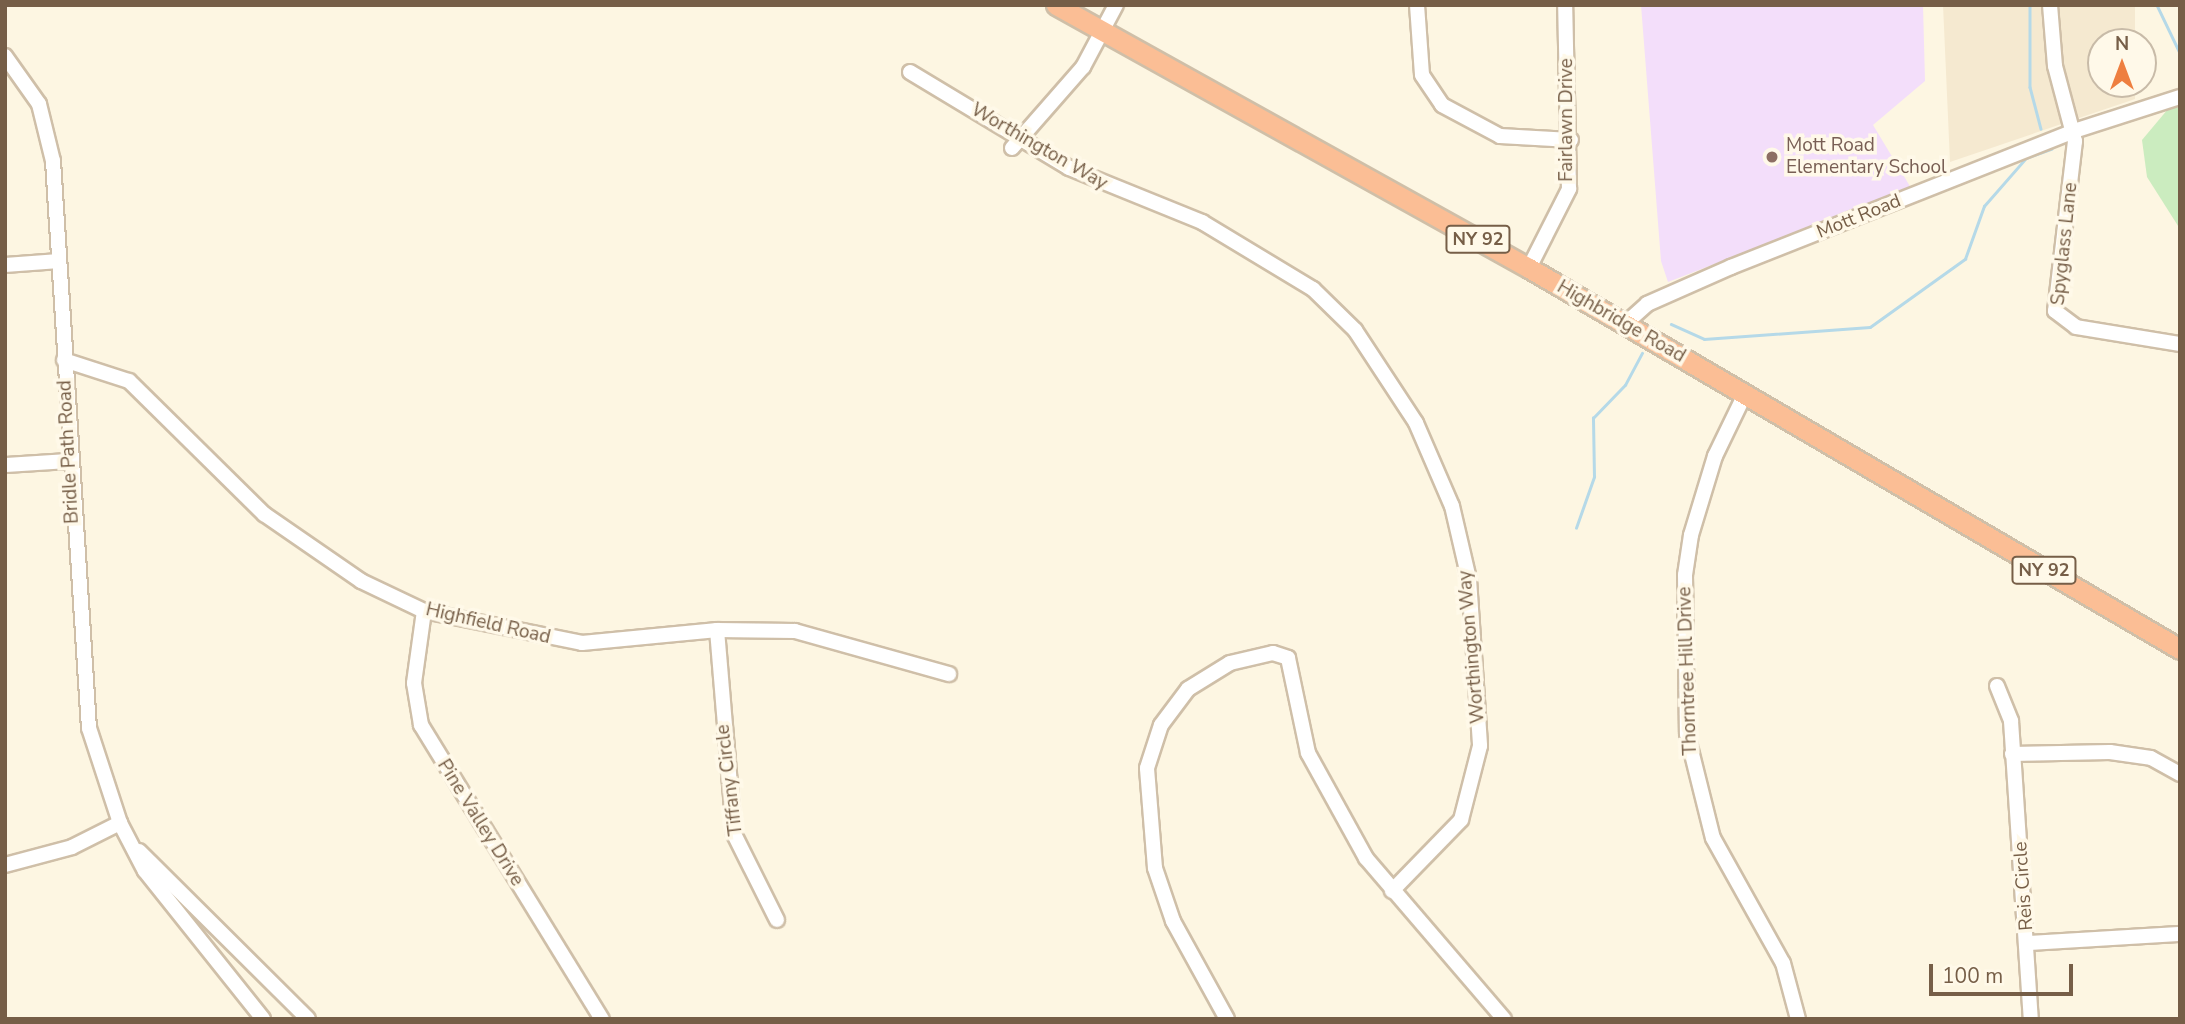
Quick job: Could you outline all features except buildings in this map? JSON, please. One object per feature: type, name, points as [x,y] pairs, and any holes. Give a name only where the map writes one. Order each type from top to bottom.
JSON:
[{"type":"highway","name":"Highbridge Road","points":[[1056,5],[1528,268],[2180,649]]},
{"type":"street","points":[[1016,143],[1083,67],[1116,5]]},
{"type":"street","points":[[1417,5],[1422,75],[1442,105],[1500,136],[1571,139]]},
{"type":"street","name":"Fairlawn Drive","points":[[1528,268],[1569,189],[1571,139],[1565,5]]},
{"type":"street","points":[[2050,5],[2059,86],[2074,131]]},
{"type":"street","name":"Bridle Path Road","points":[[5,56],[27,83],[48,128],[59,261],[85,706],[120,823],[187,929],[263,1019]]},
{"type":"street","name":"Worthington Way","points":[[910,72],[1016,143],[1095,182],[1202,222],[1313,289],[1382,367],[1438,466],[1469,579],[1478,765],[1461,820],[1392,891]]},
{"type":"street","name":"Mott Road","points":[[1625,324],[1670,293],[2074,131],[2180,97]]},
{"type":"street","name":"Spyglass Lane","points":[[2074,131],[2055,311],[2076,327],[2180,344]]},
{"type":"street","points":[[5,265],[59,261]]},
{"type":"street","name":"Highfield Road","points":[[64,360],[130,381],[264,513],[361,581],[424,611],[582,643],[717,630],[794,631],[948,674]]},
{"type":"street","name":"Thorntree Hill Drive","points":[[1745,394],[1715,456],[1691,535],[1685,575],[1687,734],[1713,838],[1772,938],[1798,1019]]},
{"type":"street","points":[[5,465],[69,461]]},
{"type":"street","name":"Pine Valley Drive","points":[[424,611],[414,683],[421,725],[602,1019]]},
{"type":"street","name":"Tiffany Circle","points":[[717,630],[732,822],[777,920]]},
{"type":"street","points":[[1227,1019],[1173,922],[1155,868],[1147,768],[1161,725],[1188,689],[1230,663],[1273,653],[1288,658],[1308,753],[1341,817],[1392,891],[1504,1019]]},
{"type":"street","name":"Reis Circle","points":[[1997,686],[2007,703],[2028,943],[2031,1019]]},
{"type":"street","points":[[2012,754],[2118,753],[2151,758],[2180,774]]},
{"type":"street","points":[[5,865],[72,847],[120,823]]},
{"type":"street","name":"Bridle Path Road","points":[[139,851],[308,1019]]},
{"type":"street","points":[[2028,943],[2180,934]]},
{"type":"shaded area","name":"Mott Road Elementary School","points":[[1641,5],[1923,5],[1925,81],[1873,125],[1911,188],[1668,282],[1661,261]]},
{"type":"shaded area","points":[[1943,5],[2135,5],[2135,28],[2087,28],[2087,98],[2135,99],[1950,162]]},
{"type":"green space","points":[[2180,107],[2180,229],[2147,177],[2142,140],[2168,109]]},
{"type":"waterway","points":[[2030,5],[2030,87],[2041,129]]},
{"type":"waterway","points":[[2157,5],[2180,53]]},
{"type":"waterway","points":[[1671,324],[1704,339],[1870,327],[1965,259],[1984,206],[2026,158],[2051,149]]},
{"type":"waterway","points":[[1576,528],[1594,477],[1593,418],[1625,385],[1642,353]]},
{"type":"place","name":"Mott Road Elementary School","points":[[1772,157]]}]
